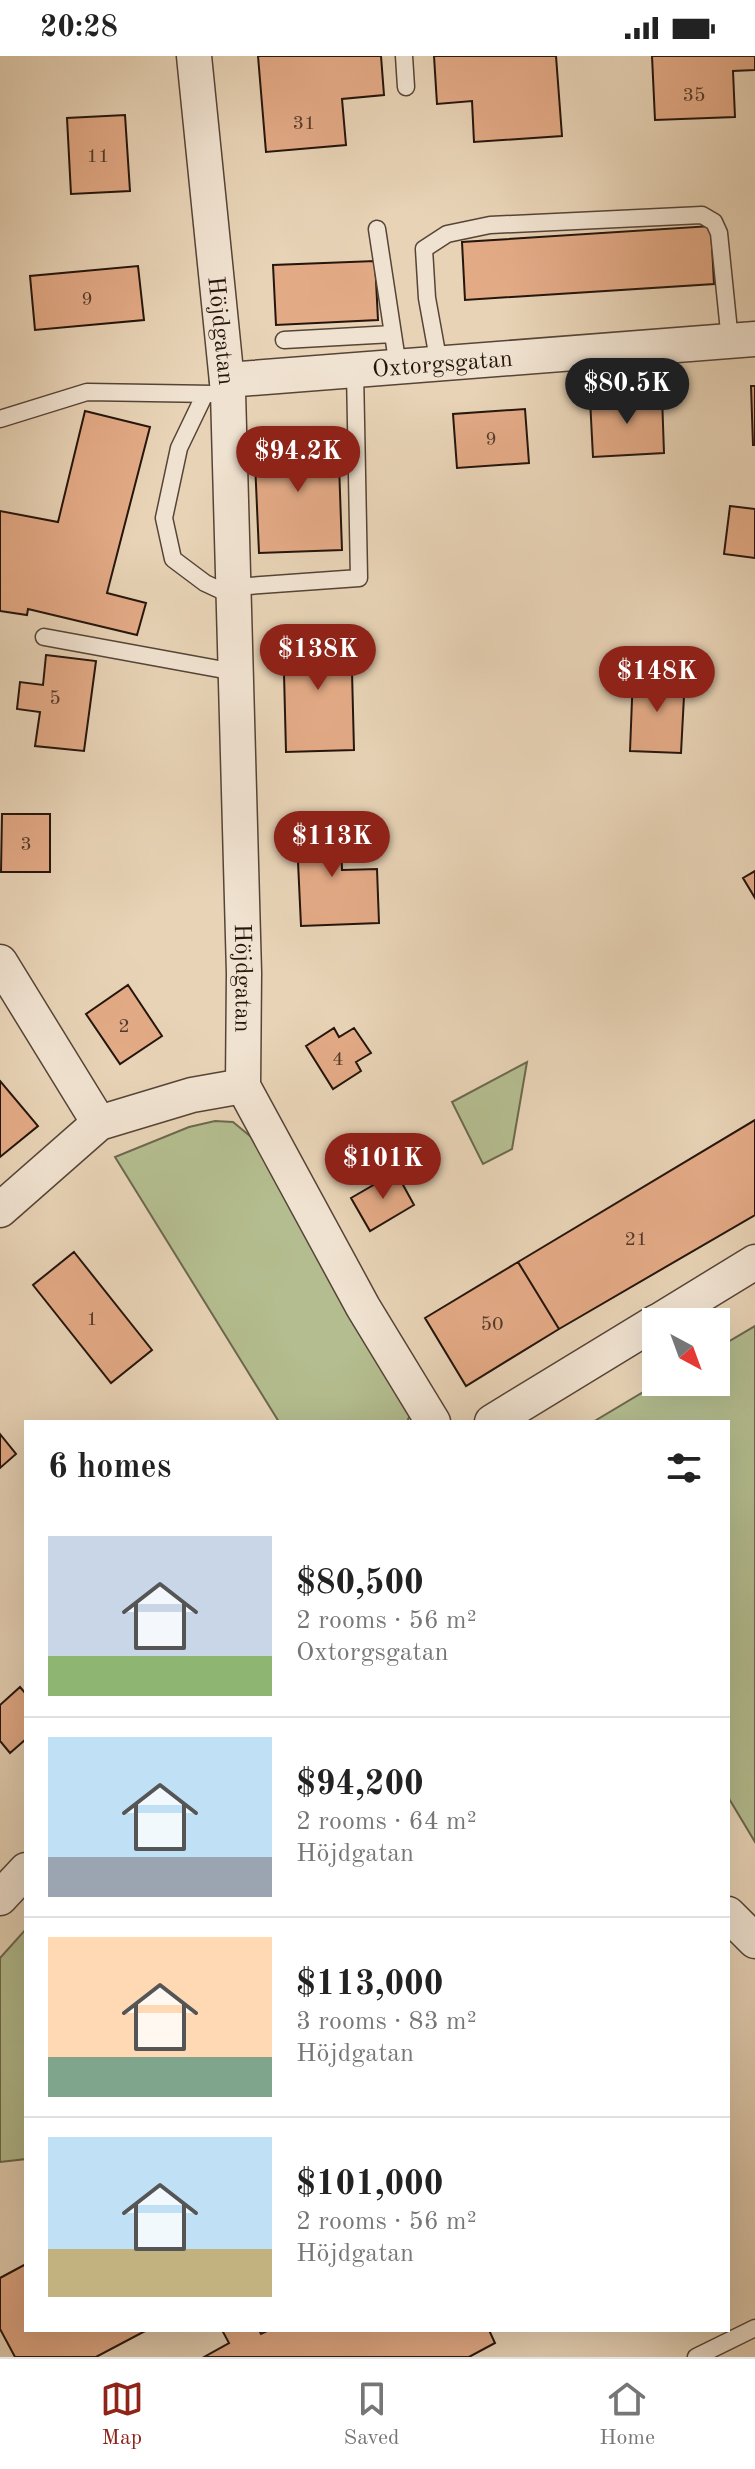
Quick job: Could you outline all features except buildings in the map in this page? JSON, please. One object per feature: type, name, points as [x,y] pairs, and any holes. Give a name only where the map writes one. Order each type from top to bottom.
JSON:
[{"type":"street","name":"Höjdgatan","points":[[194,56],[234,592],[244,973],[243,1086],[363,1307],[432,1420]]},
{"type":"street","name":"Oxtorgsgatan","points":[[220,390],[355,371],[396,350],[439,364],[742,340]]},
{"type":"street","points":[[0,962],[99,1123]]},
{"type":"street","points":[[0,1210],[99,1123],[192,1095],[243,1086]]},
{"type":"street","points":[[679,1308],[755,1262]]},
{"type":"street","points":[[495,1420],[642,1331]]},
{"type":"street","points":[[0,1898],[24,1872]]},
{"type":"street","points":[[730,1916],[755,1941]]},
{"type":"lane","points":[[404,56],[406,87]]},
{"type":"lane","points":[[439,364],[427,298],[424,249],[447,234],[490,225],[702,215],[714,222],[719,233],[742,340]]},
{"type":"lane","points":[[284,340],[396,350],[377,229]]},
{"type":"lane","points":[[220,390],[179,448],[164,518],[173,559],[205,583],[234,592],[359,578],[355,371]]},
{"type":"lane","points":[[0,419],[87,392],[220,390]]},
{"type":"lane","points":[[44,637],[235,672]]},
{"type":"lane","points":[[696,2357],[755,2328]]},
{"type":"green space","points":[[527,1062],[512,1149],[483,1164],[452,1102]]},
{"type":"green space","points":[[215,1121],[233,1122],[262,1146],[410,1415],[408,1420],[278,1420],[115,1157],[189,1127]]},
{"type":"green space","points":[[755,1326],[755,1842],[730,1800],[730,1420],[596,1420],[642,1393],[642,1396],[730,1396],[730,1341]]},
{"type":"green space","points":[[24,1931],[24,2159],[0,2162],[0,1958]]}]
